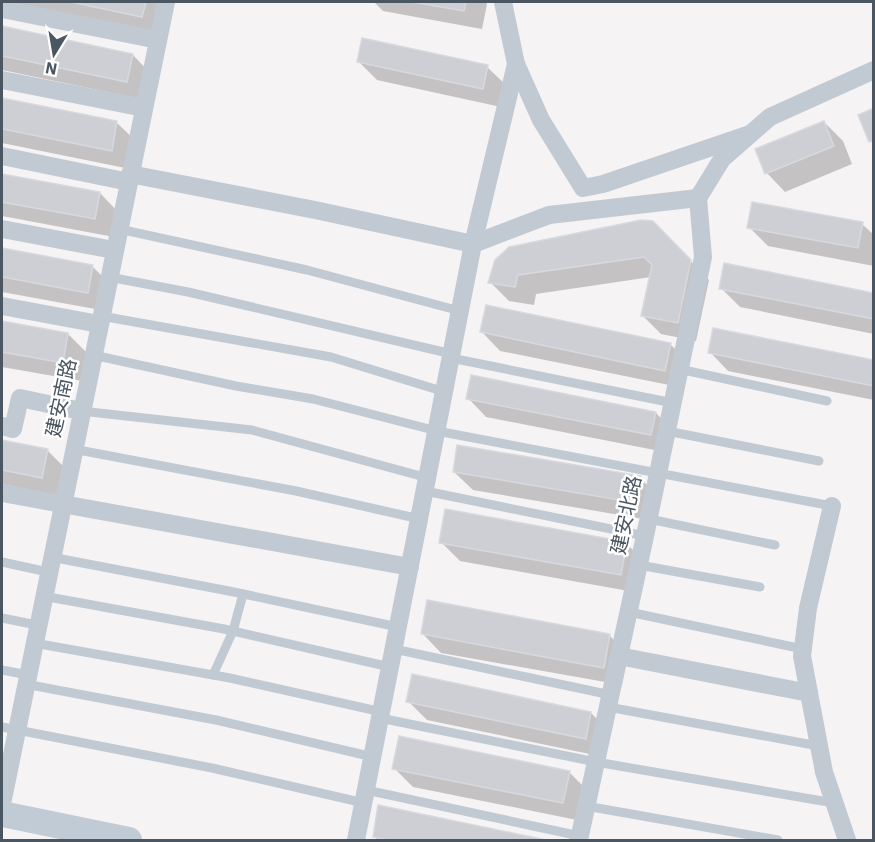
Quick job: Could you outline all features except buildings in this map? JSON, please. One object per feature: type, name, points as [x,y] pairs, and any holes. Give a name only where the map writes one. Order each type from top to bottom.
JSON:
[{"type":"street","name":"建安南路","points":[[2,804],[9,729],[27,680],[166,2]]},
{"type":"street","points":[[503,2],[516,64],[541,120],[583,188]]},
{"type":"street","points":[[2,9],[158,40]]},
{"type":"street","points":[[356,840],[460,311],[516,64]]},
{"type":"street","points":[[2,156],[315,210],[474,244],[549,215],[698,198],[722,159],[770,117],[873,70]]},
{"type":"street","points":[[2,80],[144,108]]},
{"type":"street","points":[[549,215],[583,188],[603,184],[750,134]]},
{"type":"street","name":"建安北路","points":[[579,838],[703,257],[698,198]]},
{"type":"street","points":[[2,229],[114,250]]},
{"type":"street","points":[[2,306],[100,320]]},
{"type":"street","points":[[2,426],[13,429],[20,398],[81,411]]},
{"type":"street","points":[[2,493],[410,567]]},
{"type":"street","points":[[832,507],[808,608],[802,656],[824,772],[847,840]]},
{"type":"street","points":[[619,656],[809,693]]},
{"type":"street","points":[[2,814],[129,840]]},
{"type":"lane","points":[[119,229],[307,270],[460,311]]},
{"type":"lane","points":[[109,277],[188,292],[452,356],[673,403]]},
{"type":"lane","points":[[100,320],[331,357],[445,392]]},
{"type":"lane","points":[[93,355],[236,386],[312,399],[437,431],[832,507]]},
{"type":"lane","points":[[680,369],[827,401]]},
{"type":"lane","points":[[81,411],[252,430],[426,485],[647,528],[775,545]]},
{"type":"lane","points":[[667,431],[819,461]]},
{"type":"lane","points":[[73,449],[296,491],[420,519]]},
{"type":"lane","points":[[2,562],[49,565],[243,594],[398,627]]},
{"type":"lane","points":[[639,565],[760,586]]},
{"type":"lane","points":[[213,675],[233,631],[243,594]]},
{"type":"lane","points":[[43,596],[392,658],[819,746]]},
{"type":"lane","points":[[629,612],[803,650]]},
{"type":"lane","points":[[2,618],[36,634],[381,715],[596,762],[834,803]]},
{"type":"lane","points":[[2,670],[27,680],[216,720],[373,757]]},
{"type":"lane","points":[[9,729],[579,838]]},
{"type":"lane","points":[[586,806],[778,840]]}]
